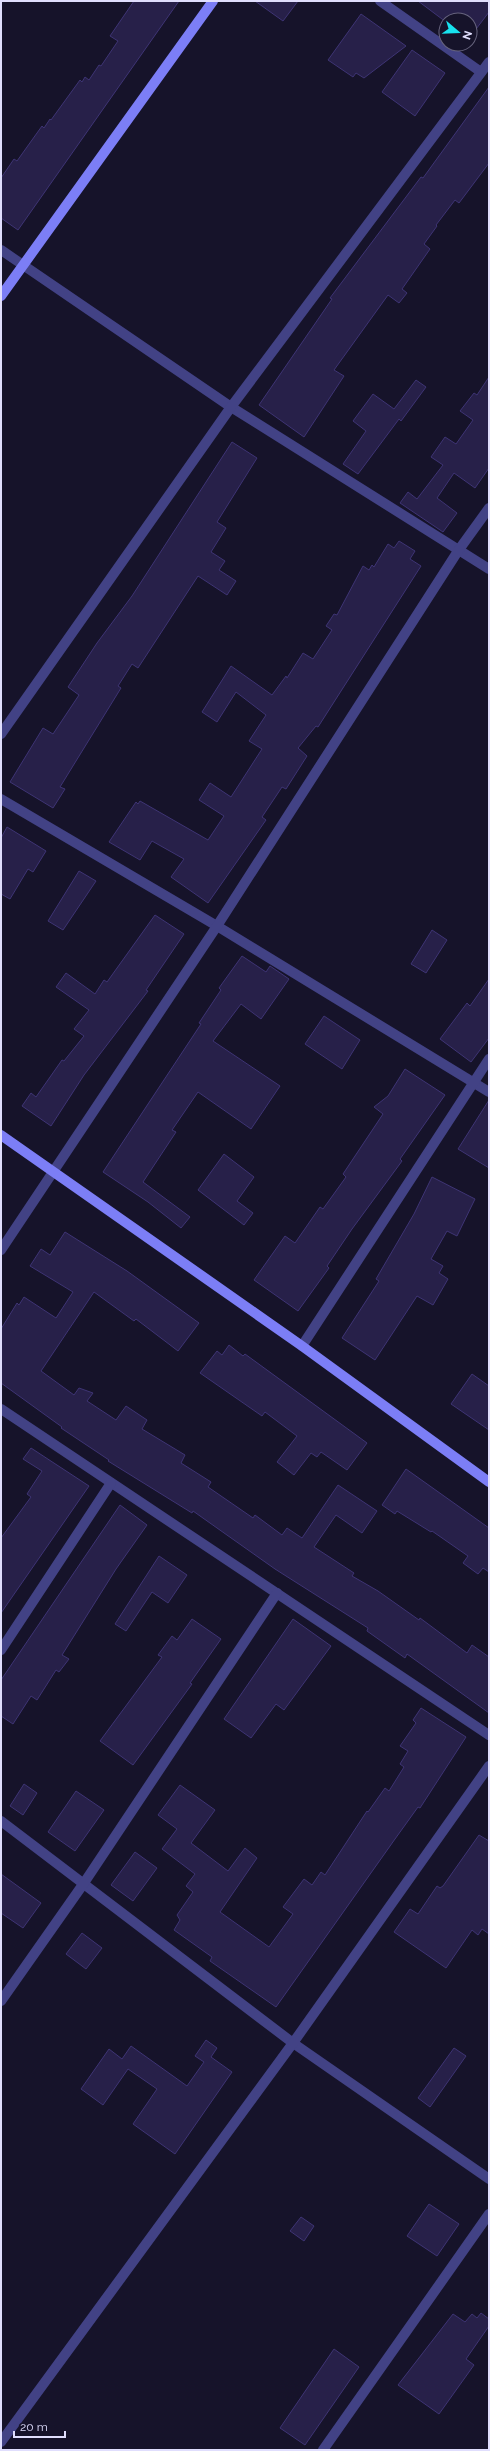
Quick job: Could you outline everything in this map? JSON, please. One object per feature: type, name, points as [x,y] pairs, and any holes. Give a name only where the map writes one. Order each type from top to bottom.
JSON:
[{"type":"street","points":[[1,296],[213,1]]},
{"type":"street","points":[[380,1],[481,72]]},
{"type":"street","points":[[1,734],[231,407],[489,62]]},
{"type":"street","points":[[1,250],[231,407],[458,551],[489,569]]},
{"type":"street","points":[[1,1250],[217,926],[458,551],[489,508]]},
{"type":"street","points":[[1,799],[217,926],[489,1092]]},
{"type":"street","points":[[302,1346],[472,1082],[489,1059]]},
{"type":"street","points":[[1,1135],[302,1346],[489,1482]]},
{"type":"street","points":[[1,1409],[489,1735]]},
{"type":"street","points":[[1,1650],[111,1483]]},
{"type":"street","points":[[1,2001],[84,1883],[277,1593]]},
{"type":"street","points":[[1,2442],[293,2043],[489,1766]]},
{"type":"street","points":[[1,1821],[293,2043],[489,2179]]},
{"type":"street","points":[[323,2450],[489,2214]]},
{"type":"building","points":[[134,1],[179,1],[18,230],[1,218],[1,178],[14,159],[17,161],[42,126],[44,128],[50,119],[51,120],[80,80],[82,82],[85,77],[89,80],[99,65],[101,66],[118,41],[110,36]]},
{"type":"building","points":[[255,1],[298,1],[283,21]]},
{"type":"building","points":[[418,1],[489,1],[489,12],[478,26],[478,12],[438,12],[438,16]]},
{"type":"building","points":[[361,14],[406,46],[364,78],[356,73],[353,77],[328,60]]},
{"type":"building","points":[[412,50],[445,73],[415,116],[382,92]]},
{"type":"building","points":[[489,87],[489,163],[459,203],[455,200],[424,244],[430,249],[402,289],[407,293],[399,303],[388,295],[334,370],[344,376],[304,437],[259,405],[332,299],[330,298],[421,177],[423,178]]},
{"type":"building","points":[[489,377],[489,468],[475,488],[454,473],[437,498],[457,513],[443,532],[400,503],[408,492],[417,499],[443,465],[431,457],[445,437],[456,444],[473,420],[460,411],[474,393],[477,395]]},
{"type":"building","points":[[416,380],[426,387],[401,421],[399,419],[358,474],[343,464],[366,431],[353,421],[373,394],[394,409]]},
{"type":"building","points":[[232,442],[257,458],[217,522],[226,528],[211,552],[225,561],[219,570],[236,581],[227,595],[198,576],[138,668],[132,664],[118,686],[121,688],[60,787],[65,789],[53,808],[10,782],[43,728],[53,734],[79,695],[68,687],[97,643],[132,596]]},
{"type":"building","points":[[399,541],[415,551],[410,559],[421,566],[318,727],[316,726],[298,748],[307,756],[286,789],[282,787],[262,817],[266,820],[208,903],[171,877],[184,859],[152,841],[140,860],[109,842],[136,802],[138,804],[140,801],[208,840],[224,816],[199,800],[210,783],[231,797],[262,749],[249,741],[266,715],[236,692],[217,722],[202,712],[231,666],[272,695],[286,676],[287,678],[303,653],[313,659],[332,630],[326,626],[334,614],[337,615],[363,566],[369,570],[372,565],[374,567],[388,544],[394,548]]},
{"type":"building","points":[[7,827],[46,851],[33,872],[28,869],[10,899],[1,894],[1,838]]},
{"type":"building","points":[[79,871],[96,881],[63,930],[48,921]]},
{"type":"building","points":[[155,915],[184,934],[146,990],[148,991],[84,1075],[51,1126],[22,1106],[31,1093],[36,1097],[62,1060],[64,1061],[84,1036],[74,1029],[89,1010],[56,987],[66,973],[95,994],[104,980],[107,982]]},
{"type":"building","points":[[432,930],[447,940],[426,973],[411,964]]},
{"type":"building","points":[[242,956],[266,972],[270,966],[289,979],[261,1019],[241,1004],[213,1041],[280,1086],[251,1129],[198,1092],[172,1130],[176,1132],[143,1182],[190,1217],[181,1228],[148,1202],[103,1172],[201,1024],[199,1023],[221,990],[219,988]]},
{"type":"building","points":[[489,979],[489,1038],[471,1062],[440,1039],[467,1003],[470,1006]]},
{"type":"building","points":[[324,1016],[360,1040],[342,1069],[305,1044]]},
{"type":"building","points":[[405,1069],[445,1095],[400,1159],[402,1161],[352,1229],[327,1266],[329,1268],[298,1311],[254,1280],[285,1236],[295,1243],[320,1207],[323,1209],[346,1177],[343,1174],[383,1114],[374,1107],[388,1096]]},
{"type":"building","points":[[489,1100],[489,1168],[458,1149]]},
{"type":"building","points":[[224,1154],[254,1177],[237,1201],[253,1213],[244,1225],[198,1190]]},
{"type":"building","points":[[432,1177],[475,1199],[457,1236],[447,1231],[431,1259],[443,1266],[439,1273],[448,1279],[433,1305],[417,1296],[375,1360],[342,1338],[379,1281],[376,1279],[414,1214]]},
{"type":"building","points":[[65,1232],[127,1271],[199,1323],[178,1351],[136,1319],[134,1321],[94,1292],[41,1371],[74,1395],[79,1388],[93,1393],[87,1401],[116,1420],[126,1406],[147,1420],[142,1429],[185,1455],[181,1463],[211,1482],[208,1487],[253,1518],[255,1515],[282,1535],[287,1528],[302,1538],[338,1485],[377,1511],[362,1533],[336,1515],[314,1547],[354,1573],[352,1576],[378,1591],[419,1620],[420,1618],[467,1653],[472,1645],[489,1657],[489,1713],[407,1654],[405,1658],[367,1631],[368,1628],[275,1569],[193,1511],[192,1513],[108,1461],[109,1460],[61,1428],[62,1427],[1,1383],[1,1329],[17,1303],[19,1305],[24,1297],[56,1318],[73,1292],[30,1266],[41,1249],[50,1255]]},
{"type":"building","points":[[229,1345],[243,1356],[245,1354],[367,1443],[347,1470],[321,1452],[317,1457],[311,1453],[294,1475],[277,1462],[297,1436],[265,1412],[262,1416],[200,1373],[217,1351],[222,1355]]},
{"type":"building","points":[[472,1374],[489,1386],[489,1430],[451,1404]]},
{"type":"building","points":[[31,1448],[89,1486],[1,1613],[1,1538],[31,1497],[27,1494],[42,1471],[23,1459]]},
{"type":"building","points":[[406,1469],[489,1528],[489,1572],[483,1568],[478,1574],[463,1563],[468,1556],[432,1531],[431,1532],[397,1511],[395,1514],[382,1505]]},
{"type":"building","points":[[120,1505],[147,1525],[116,1569],[62,1655],[69,1659],[59,1672],[56,1670],[37,1700],[31,1696],[13,1724],[1,1716],[1,1680]]},
{"type":"building","points":[[159,1556],[187,1575],[168,1603],[152,1592],[126,1631],[115,1624]]},
{"type":"building","points":[[192,1619],[221,1639],[190,1683],[192,1684],[133,1765],[100,1741],[162,1657],[158,1655],[172,1636],[177,1640]]},
{"type":"building","points":[[293,1619],[331,1646],[284,1710],[276,1704],[251,1738],[224,1719]]},
{"type":"building","points":[[421,1708],[466,1737],[420,1808],[418,1807],[276,2007],[210,1961],[212,1957],[174,1930],[180,1920],[177,1915],[193,1892],[186,1886],[195,1874],[162,1849],[177,1829],[158,1815],[180,1785],[215,1810],[191,1843],[228,1871],[245,1848],[257,1858],[220,1912],[269,1947],[293,1914],[283,1907],[304,1879],[312,1885],[321,1872],[325,1875],[367,1811],[368,1812],[385,1788],[389,1791],[404,1767],[400,1764],[408,1751],[400,1746],[416,1723],[413,1720]]},
{"type":"building","points":[[24,1784],[37,1793],[23,1815],[10,1806]]},
{"type":"building","points":[[76,1791],[104,1810],[75,1851],[48,1832]]},
{"type":"building","points":[[479,1835],[489,1841],[489,1934],[482,1929],[478,1935],[472,1930],[446,1968],[394,1932],[410,1909],[418,1914],[437,1886],[440,1888],[443,1886]]},
{"type":"building","points":[[135,1852],[157,1868],[133,1901],[111,1885]]},
{"type":"building","points":[[1,1874],[41,1903],[23,1928],[1,1913]]},
{"type":"building","points":[[82,1933],[102,1948],[86,1969],[66,1954]]},
{"type":"building","points":[[206,2040],[217,2048],[211,2057],[232,2072],[175,2154],[133,2124],[157,2089],[128,2069],[103,2105],[81,2089],[109,2049],[122,2059],[131,2046],[187,2086],[204,2062],[195,2056]]},
{"type":"building","points":[[454,2048],[466,2056],[430,2107],[418,2098]]},
{"type":"building","points":[[429,2204],[459,2224],[437,2256],[407,2236]]},
{"type":"building","points":[[301,2217],[314,2226],[304,2241],[290,2231]]},
{"type":"building","points":[[481,2313],[489,2319],[489,2326],[466,2359],[474,2365],[439,2414],[398,2385],[453,2314],[465,2322],[472,2314],[477,2318]]},
{"type":"building","points":[[334,2349],[359,2367],[305,2445],[280,2428]]}]
